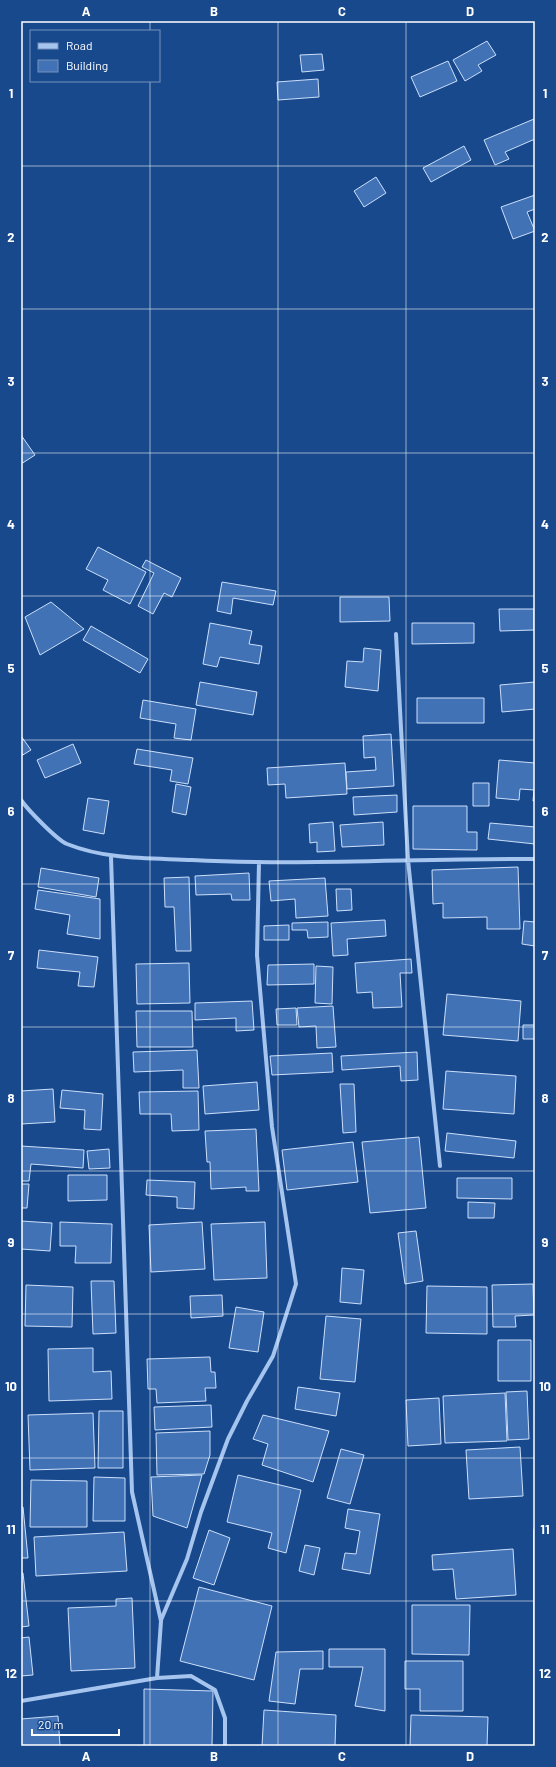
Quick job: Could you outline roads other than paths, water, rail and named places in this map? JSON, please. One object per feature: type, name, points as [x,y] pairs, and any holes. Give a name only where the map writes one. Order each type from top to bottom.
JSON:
[{"type":"street","points":[[396,634],[408,860],[440,1166]]},
{"type":"street","points":[[21,800],[28,811],[66,843],[111,857],[224,862],[408,860],[451,858],[535,859]]},
{"type":"street","points":[[111,857],[132,1492],[161,1620],[157,1678]]},
{"type":"street","points":[[161,1620],[187,1560],[201,1512],[228,1439],[247,1401],[273,1356],[296,1284],[272,1127],[257,955],[259,862]]},
{"type":"street","points":[[535,1530],[535,1746]]},
{"type":"street","points":[[21,1701],[157,1678],[192,1676],[215,1690],[225,1718],[225,1746]]}]
